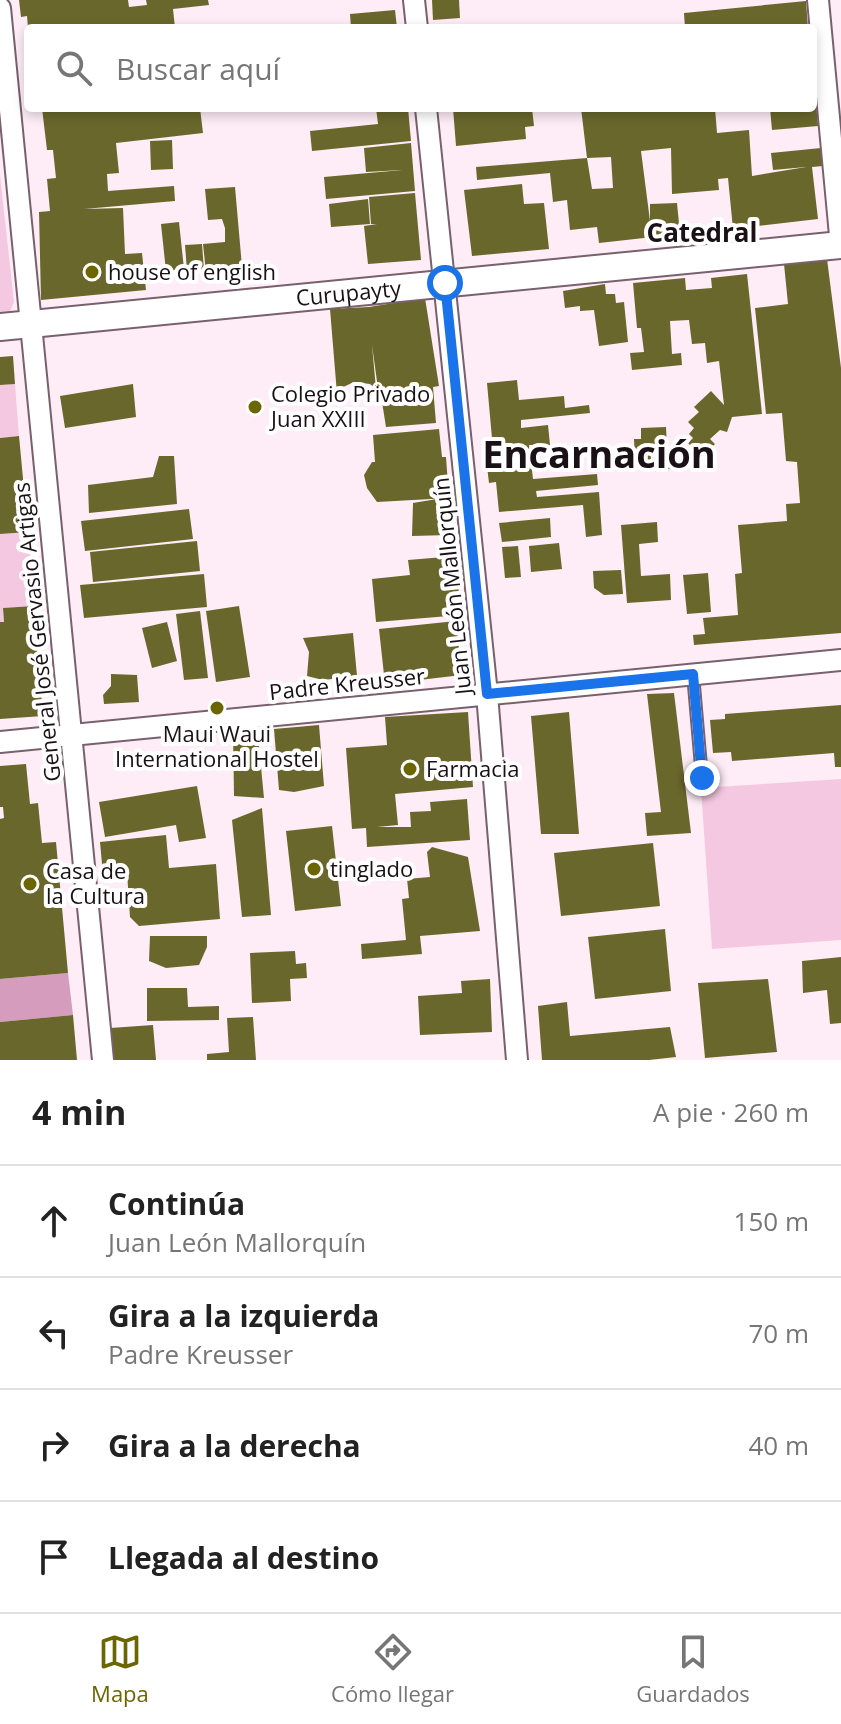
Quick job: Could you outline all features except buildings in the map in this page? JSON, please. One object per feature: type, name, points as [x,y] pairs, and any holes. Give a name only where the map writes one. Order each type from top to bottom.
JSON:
[{"type":"street","points":[[414,0],[417,24]]},
{"type":"street","points":[[818,0],[841,245]]},
{"type":"street","name":"General José Gervasio Artigas","points":[[0,8],[103,1060]]},
{"type":"street","name":"Juan León Mallorquín","points":[[426,112],[487,694],[517,1060]]},
{"type":"street","name":"Curupayty","points":[[0,327],[841,245]]},
{"type":"street","name":"Padre Kreusser","points":[[0,742],[841,660]]},
{"type":"lane","points":[[693,674],[702,778]]},
{"type":"shaded area","points":[[0,175],[14,302],[9,314],[0,317]]},
{"type":"shaded area","points":[[15,384],[19,436],[0,438],[0,385]]},
{"type":"shaded area","points":[[28,532],[34,606],[3,608],[4,622],[0,622],[0,534]]},
{"type":"shaded area","points":[[841,779],[841,940],[712,949],[701,788]]},
{"type":"shaded area","points":[[68,973],[73,1015],[0,1022],[0,979]]},
{"type":"place","name":"house of english","points":[[92,272]]},
{"type":"place","name":"Colegio Privado Juan XXIII","points":[[255,407]]},
{"type":"place","name":"Maui Waui International Hostel","points":[[217,708]]},
{"type":"place","name":"Farmacia","points":[[410,769]]},
{"type":"place","name":"tinglado","points":[[314,869]]},
{"type":"place","name":"Casa de la Cultura","points":[[30,884]]},
{"type":"district","name":"Catedral","points":[[702,233]]},
{"type":"district","name":"Encarnación","points":[[599,455]]},
{"type":"route","points":[[445,283],[487,694],[693,674],[702,778]]}]
